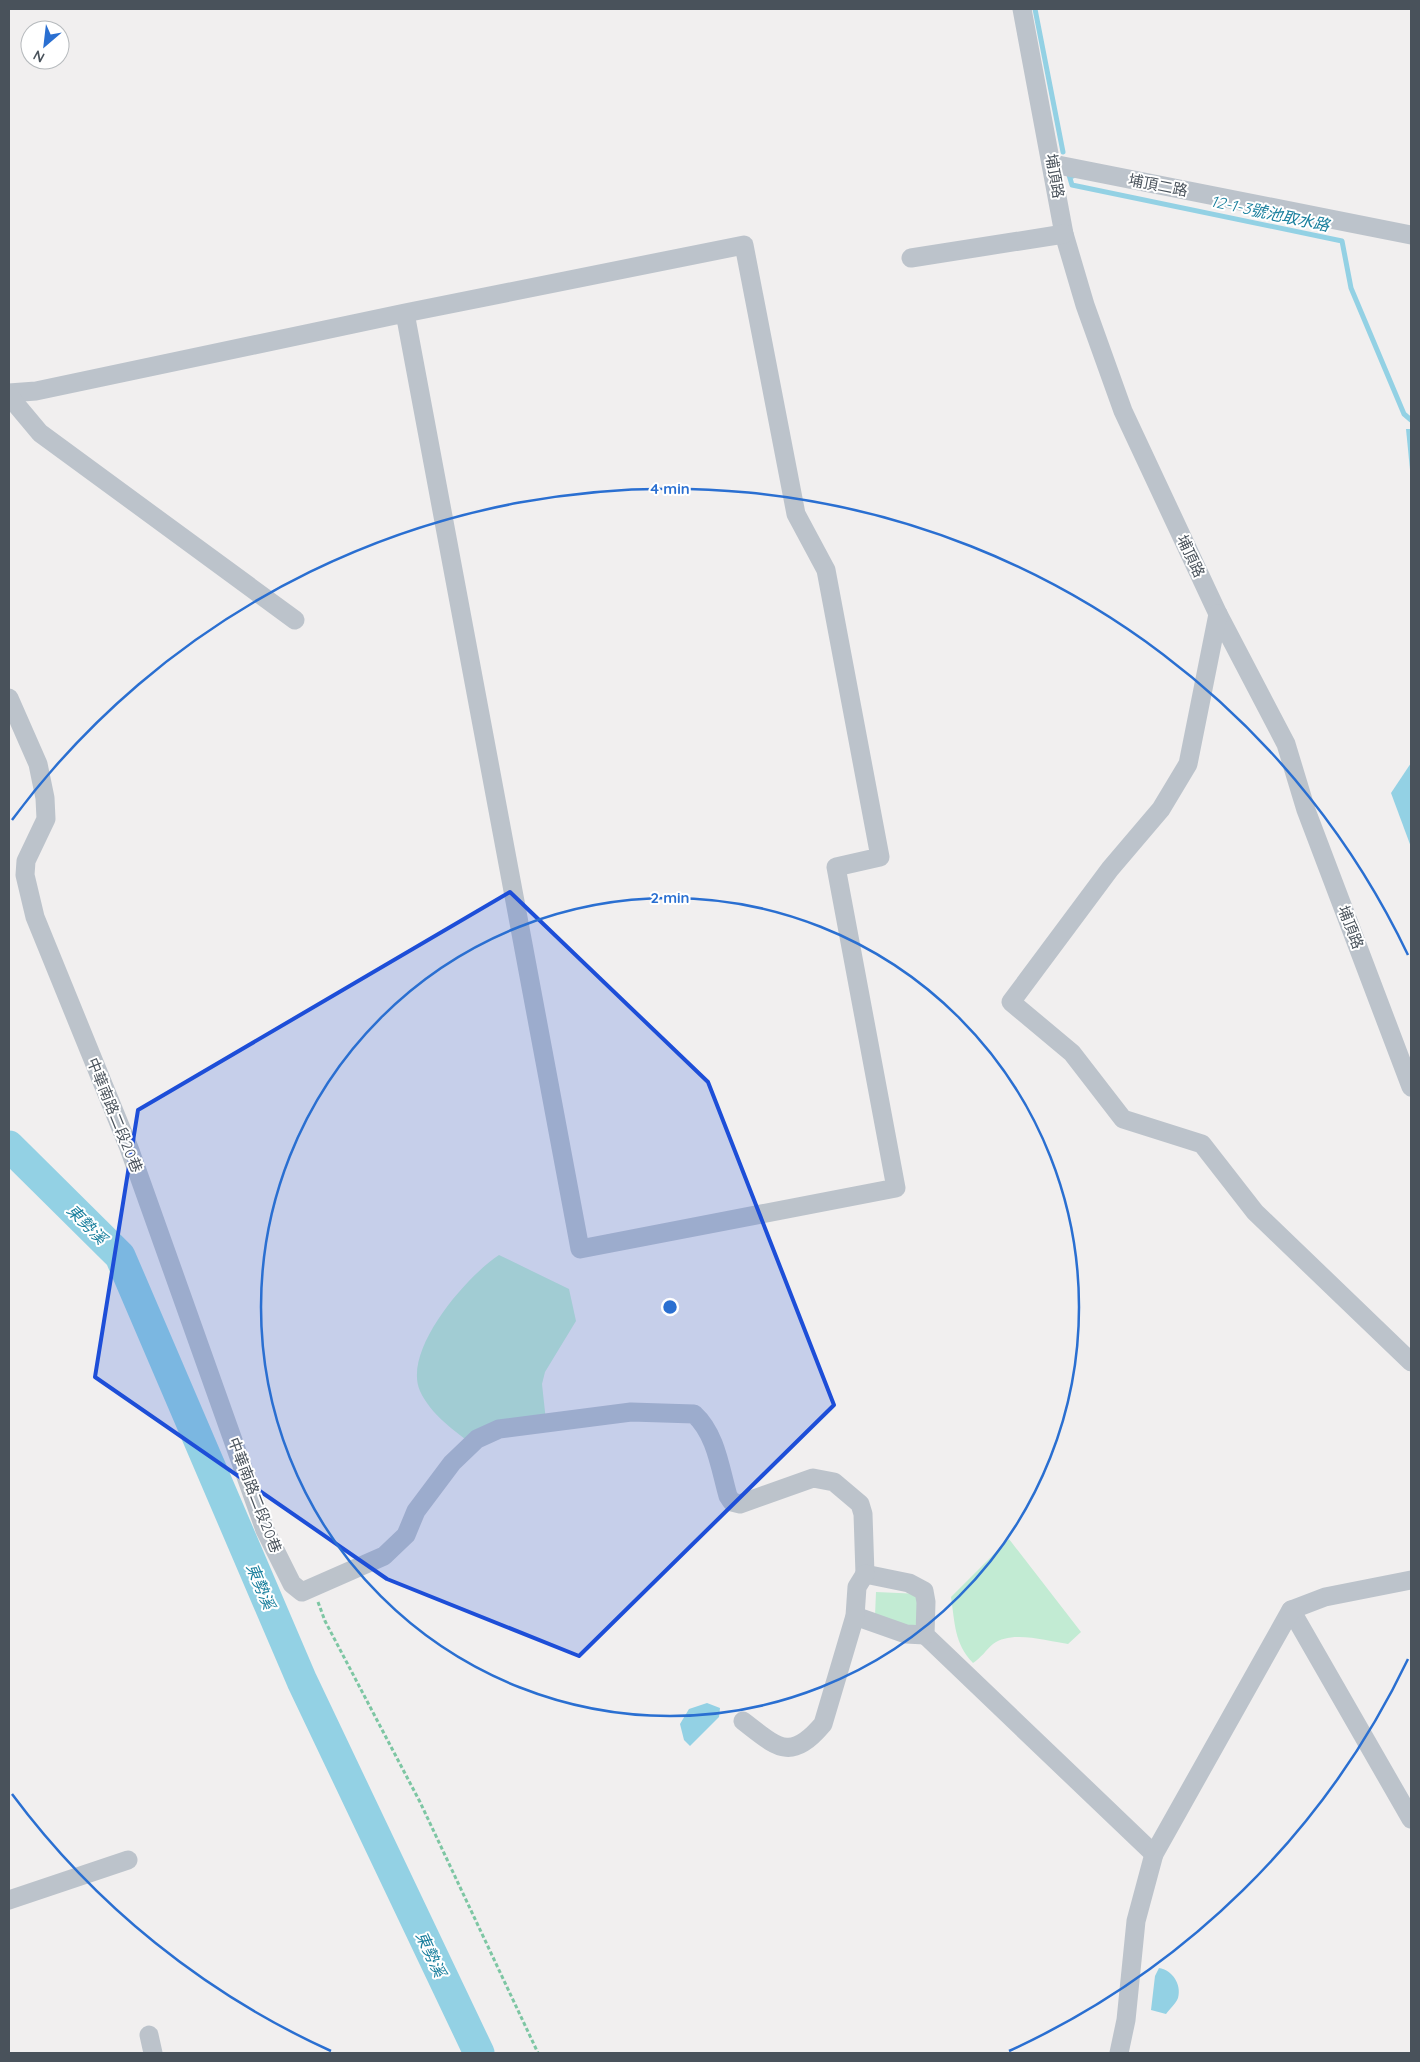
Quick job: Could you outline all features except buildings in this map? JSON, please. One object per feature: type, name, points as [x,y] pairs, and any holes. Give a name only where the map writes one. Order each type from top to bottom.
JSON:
[{"type":"street","name":"埔頂路","points":[[1022,9],[1053,164],[1064,234],[1085,305],[1123,410],[1218,614],[1286,744],[1306,810],[1411,1087]]},
{"type":"street","name":"埔頂二路","points":[[1053,164],[1411,235]]},
{"type":"street","points":[[911,258],[1064,234]]},
{"type":"street","points":[[9,392],[36,391],[405,313],[744,245],[796,514],[826,570],[880,857],[836,867],[896,1188],[580,1249],[405,313]]},
{"type":"street","points":[[9,396],[40,432],[295,620]]},
{"type":"street","points":[[1218,614],[1188,764],[1161,809],[1110,869],[1011,1002],[1072,1053],[1123,1119],[1202,1144],[1255,1212],[1411,1362]]},
{"type":"street","name":"中華南路二段20巷","points":[[9,698],[38,764],[45,798],[46,819],[26,861],[25,875],[35,918],[129,1148],[265,1530],[292,1584],[302,1592],[312,1587]]},
{"type":"street","points":[[312,1587],[384,1556],[406,1535],[416,1511],[428,1492],[452,1463],[477,1439],[499,1429],[631,1412],[694,1414],[705,1423],[712,1440],[728,1496],[732,1502],[740,1504],[813,1478],[834,1482],[860,1504],[863,1514],[865,1574],[857,1587],[855,1616],[823,1724],[813,1736],[796,1748],[784,1748],[770,1742],[743,1722]]},
{"type":"street","points":[[865,1574],[909,1583],[924,1591],[926,1602],[924,1634]]},
{"type":"street","points":[[1119,2053],[1126,2020],[1136,1921],[1154,1854],[1291,1610],[1325,1597],[1411,1580]]},
{"type":"street","points":[[1291,1610],[1411,1819]]},
{"type":"street","points":[[855,1616],[906,1634],[924,1634],[1154,1854]]},
{"type":"street","points":[[9,1900],[128,1860]]},
{"type":"path","points":[[312,1587],[325,1621],[420,1802],[538,2053]]},
{"type":"highlighted area","points":[[510,892],[708,1082],[834,1405],[579,1656],[387,1579],[95,1377],[138,1110]]},
{"type":"green space","points":[[499,1255],[569,1289],[576,1321],[545,1372],[542,1384],[546,1421],[474,1446],[444,1422],[430,1407],[420,1391],[417,1374],[420,1355],[429,1335],[441,1316],[455,1296],[471,1279]]},
{"type":"green space","points":[[1009,1539],[1081,1632],[1068,1644],[1019,1637],[1001,1640],[993,1644],[973,1663],[962,1648],[956,1632],[951,1597]]},
{"type":"green space","points":[[876,1592],[921,1594],[931,1638],[875,1616]]},
{"type":"water","points":[[1406,429],[1411,429],[1411,480]]},
{"type":"water","points":[[1411,763],[1411,847],[1391,793]]},
{"type":"water","points":[[707,1703],[720,1708],[719,1717],[690,1746],[684,1740],[680,1724],[689,1709]]},
{"type":"water","points":[[1159,1968],[1164,1969],[1175,1978],[1179,1988],[1178,1998],[1166,2014],[1151,2010],[1155,1976]]},
{"type":"waterway","points":[[1035,9],[1063,152]]},
{"type":"waterway","name":"12-1-3號池取水路","points":[[1073,176],[1069,175],[1072,185],[1342,241],[1351,288],[1404,414],[1411,420]]},
{"type":"waterway","name":"東勢溪","points":[[9,1146],[120,1256],[302,1681],[479,2053]]}]
